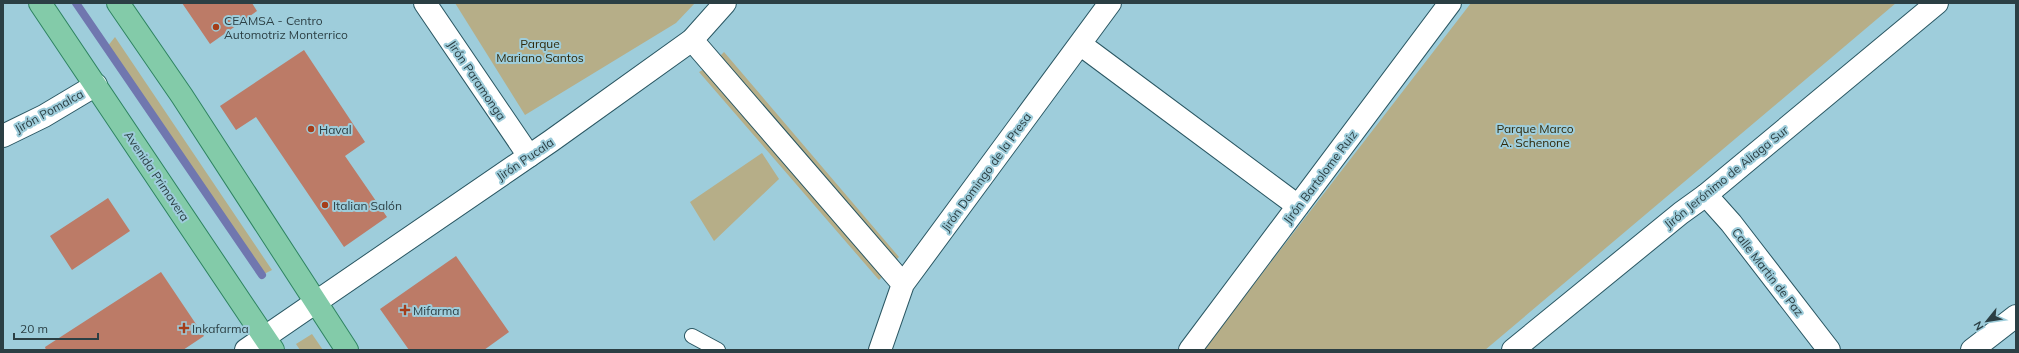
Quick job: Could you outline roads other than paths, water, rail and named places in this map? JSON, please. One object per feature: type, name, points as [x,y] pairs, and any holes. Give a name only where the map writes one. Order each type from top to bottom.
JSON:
[{"type":"main road","name":"Avenida Primavera","points":[[40,3],[269,344]]},
{"type":"main road","points":[[118,3],[182,96],[315,303],[347,350]]},
{"type":"street","name":"Jirón Paramonga","points":[[425,3],[529,156]]},
{"type":"street","name":"Jirón Pucala","points":[[246,350],[269,344],[315,303],[529,156],[692,40],[726,3]]},
{"type":"street","name":"Jirón Domingo de la Presa","points":[[883,341],[903,284],[1110,3]]},
{"type":"street","name":"Jirón Bartolome Ruiz","points":[[1190,350],[1450,3]]},
{"type":"street","name":"Jirón Jerónimo de Aliaga Sur","points":[[1514,350],[1675,218],[1706,195],[1937,3]]},
{"type":"street","points":[[692,40],[903,284]]},
{"type":"street","points":[[1080,44],[1298,206]]},
{"type":"street","name":"Jirón Pomalca","points":[[3,136],[44,116],[96,85]]},
{"type":"street","name":"Calle Martin de Paz","points":[[1706,195],[1731,223],[1829,350]]},
{"type":"street","points":[[1972,350],[2016,316]]},
{"type":"street","points":[[866,350],[883,341]]},
{"type":"lane","points":[[692,336],[718,350]]},
{"type":"waterway","points":[[76,3],[262,275]]},
{"type":"place","name":"CEAMSA - Centro Automotriz Monterrico","points":[[216,27]]},
{"type":"place","name":"Haval","points":[[311,129]]},
{"type":"place","name":"Italian Salón","points":[[325,205]]},
{"type":"place","name":"Mifarma","points":[[405,310]]},
{"type":"place","name":"Inkafarma","points":[[184,328]]},
{"type":"park label","name":"Parque Mariano Santos","points":[[540,50]]},
{"type":"park label","name":"Parque Marco A. Schenone","points":[[1535,135]]}]
